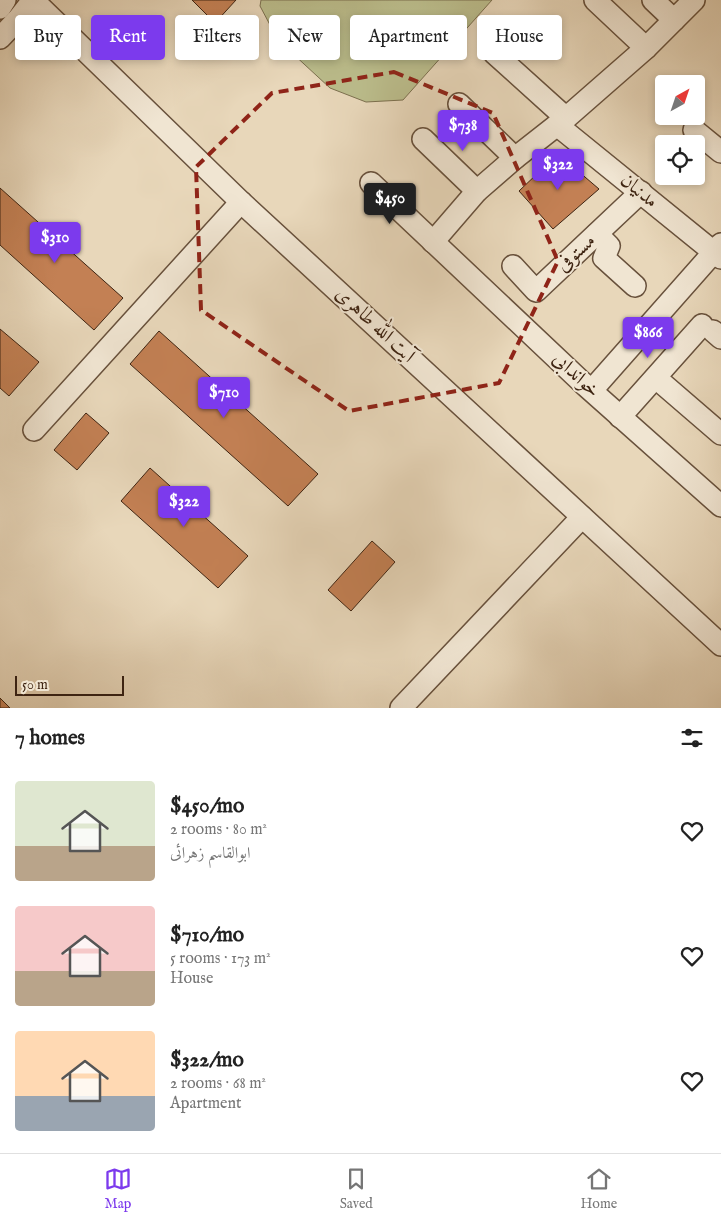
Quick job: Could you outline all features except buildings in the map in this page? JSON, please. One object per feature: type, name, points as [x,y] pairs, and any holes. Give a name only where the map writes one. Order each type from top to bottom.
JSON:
[{"type":"street","points":[[0,8],[5,0]]},
{"type":"street","points":[[0,38],[33,0]]},
{"type":"street","name":"آیت الله طاهری","points":[[33,0],[241,202],[721,645]]},
{"type":"street","points":[[595,0],[646,48]]},
{"type":"street","points":[[653,0],[674,20]]},
{"type":"street","points":[[433,242],[477,191],[561,122],[646,48],[694,0]]},
{"type":"street","name":"مدنیان","points":[[501,60],[561,122],[641,192],[719,252]]},
{"type":"street","points":[[459,104],[515,158]]},
{"type":"street","points":[[694,130],[721,152]]},
{"type":"street","points":[[423,139],[477,191]]},
{"type":"street","name":"خواندابی","points":[[371,183],[620,417],[721,506]]},
{"type":"street","name":"مستوفی","points":[[513,266],[536,291],[641,192]]},
{"type":"street","points":[[34,430],[241,202]]},
{"type":"street","points":[[597,234],[609,246],[604,258],[635,286]]},
{"type":"street","points":[[592,390],[719,252]]},
{"type":"street","points":[[620,417],[656,378],[712,331]]},
{"type":"street","points":[[656,378],[721,434]]},
{"type":"street","points":[[401,708],[582,517]]},
{"type":"highlighted area","points":[[394,72],[493,113],[558,261],[499,383],[349,411],[201,310],[196,167],[272,93]]},
{"type":"green space","points":[[261,0],[492,0],[467,28],[467,15],[350,15],[350,60],[439,60],[403,100],[366,102],[330,88],[300,60],[340,60],[340,15],[269,15],[269,23],[260,6]]}]
